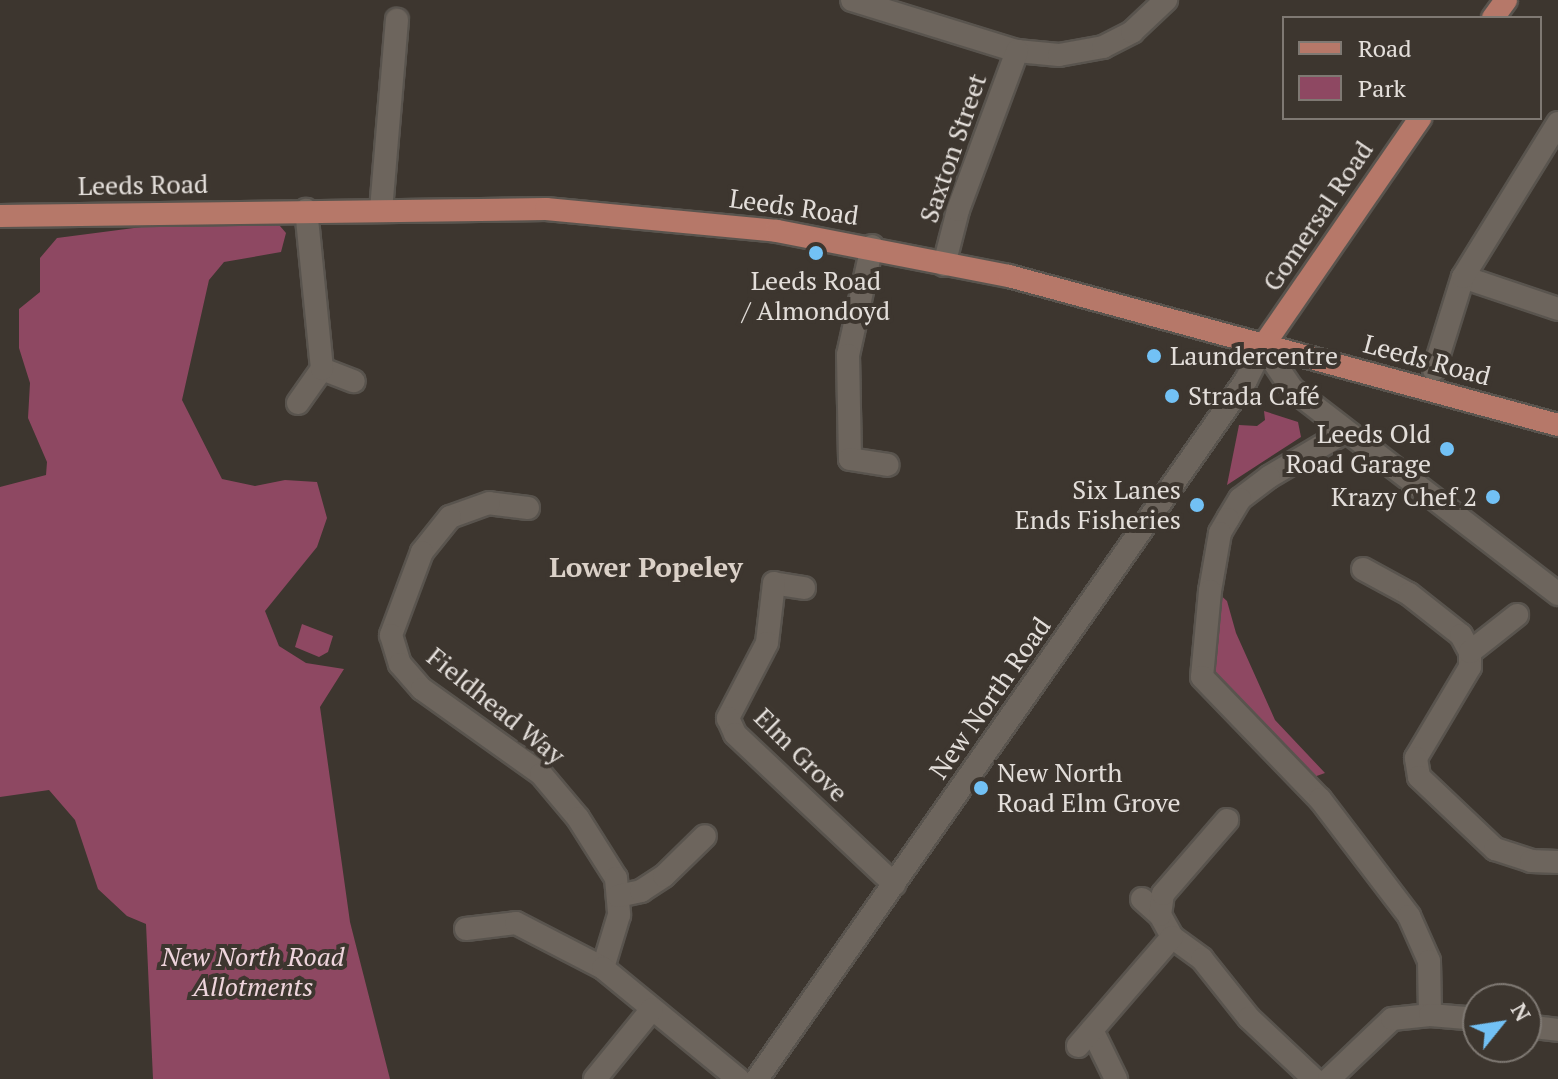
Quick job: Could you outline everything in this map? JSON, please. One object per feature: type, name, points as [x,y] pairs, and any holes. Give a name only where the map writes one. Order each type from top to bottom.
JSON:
[{"type":"main road","name":"Gomersal Road","points":[[1263,346],[1419,120]]},
{"type":"main road","name":"Leeds Road","points":[[0,216],[119,212],[546,209],[777,231],[872,246],[944,265],[1009,276],[1558,425]]},
{"type":"street","points":[[852,0],[1017,51],[1059,55],[1103,47],[1132,32],[1166,0]]},
{"type":"street","points":[[381,210],[397,20]]},
{"type":"street","name":"Saxton Street","points":[[944,265],[958,210],[1017,51]]},
{"type":"street","points":[[1434,370],[1463,277],[1558,123]]},
{"type":"street","points":[[298,403],[322,369],[306,210]]},
{"type":"street","points":[[872,246],[848,355],[850,459],[888,465]]},
{"type":"street","points":[[1463,277],[1558,309]]},
{"type":"street","points":[[1263,346],[1292,389],[1558,594]]},
{"type":"street","name":"New North Road","points":[[757,1079],[1246,380],[1263,346]]},
{"type":"street","points":[[322,369],[354,381]]},
{"type":"street","points":[[1345,432],[1269,477],[1240,499],[1228,519],[1220,533],[1210,591],[1202,677],[1320,799],[1409,916],[1429,961],[1430,1015]]},
{"type":"street","name":"Fieldhead Way","points":[[528,508],[489,503],[450,517],[422,552],[391,635],[400,664],[422,689],[541,774],[578,818],[616,878],[619,915],[603,968]]},
{"type":"street","points":[[1363,569],[1409,594],[1461,635],[1470,652],[1470,667],[1416,758],[1419,777],[1495,849],[1531,861],[1558,862]]},
{"type":"street","name":"Elm Grove","points":[[804,588],[774,583],[767,643],[728,718],[735,734],[894,884]]},
{"type":"street","points":[[1470,652],[1517,615]]},
{"type":"street","points":[[1160,915],[1163,894],[1227,820]]},
{"type":"street","points":[[618,896],[641,891],[664,876],[705,836]]},
{"type":"street","points":[[1142,899],[1160,915],[1172,937],[1202,959],[1249,1018],[1314,1079]]},
{"type":"street","points":[[466,929],[516,923],[603,968],[738,1079]]},
{"type":"street","points":[[1116,1079],[1085,1038],[1172,937]]},
{"type":"street","points":[[595,1079],[652,1009]]},
{"type":"street","points":[[1329,1079],[1392,1019],[1430,1015],[1462,1018]]},
{"type":"green space","name":"New North Road Allotments","points":[[274,219],[286,233],[281,252],[224,262],[209,280],[182,400],[222,479],[255,486],[285,480],[317,482],[327,518],[317,547],[265,611],[279,646],[306,663],[344,669],[320,707],[350,922],[390,1079],[153,1079],[146,924],[127,916],[98,889],[75,820],[49,790],[0,797],[0,487],[46,475],[47,462],[28,418],[30,383],[19,348],[19,309],[40,292],[40,258],[57,238],[180,222]]},
{"type":"green space","points":[[1264,411],[1298,422],[1301,437],[1227,485],[1239,425],[1257,426],[1265,420]]},
{"type":"green space","points":[[1217,592],[1227,601],[1236,633],[1275,720],[1325,773],[1311,778],[1214,675],[1208,656]]},
{"type":"green space","points":[[302,624],[333,636],[328,652],[319,657],[295,647]]},
{"type":"place","name":"Leeds Road / Almondoyd","points":[[816,253]]},
{"type":"place","name":"Laundercentre","points":[[1154,356]]},
{"type":"place","name":"Strada Café","points":[[1172,396]]},
{"type":"place","name":"Leeds Old Road Garage","points":[[1447,449]]},
{"type":"place","name":"Krazy Chef 2","points":[[1493,497]]},
{"type":"place","name":"Six Lanes Ends Fisheries","points":[[1197,505]]},
{"type":"place","name":"New North Road Elm Grove","points":[[981,788]]},
{"type":"district","name":"Lower Popeley","points":[[646,567]]}]
